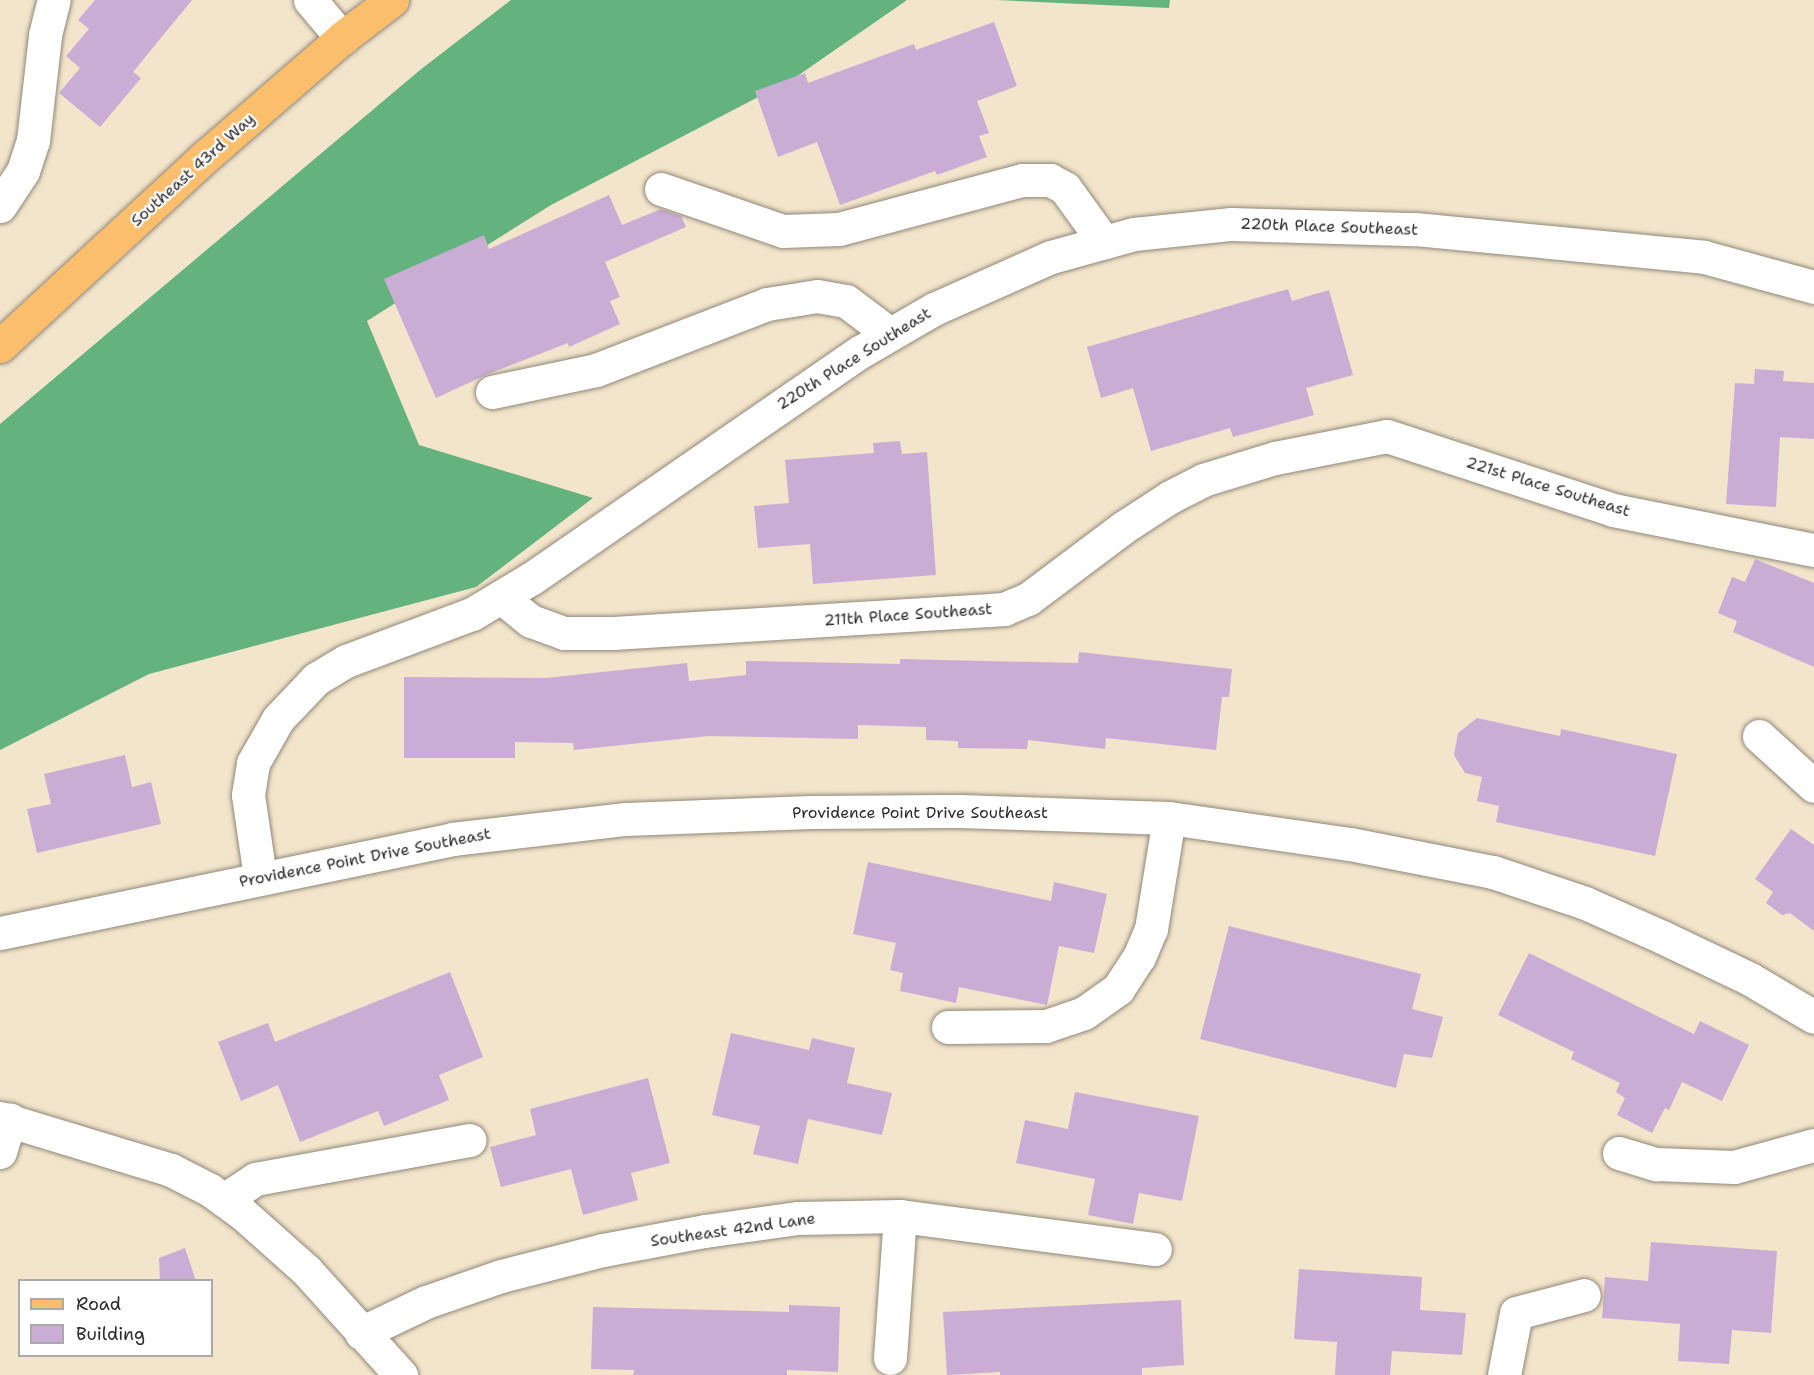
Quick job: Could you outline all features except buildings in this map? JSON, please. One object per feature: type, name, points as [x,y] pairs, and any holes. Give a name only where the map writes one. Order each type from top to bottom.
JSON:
[{"type":"main road","name":"Southeast 43rd Way","points":[[0,346],[206,156],[342,38],[392,0]]},
{"type":"street","points":[[0,206],[23,171],[33,141],[45,35],[54,0]]},
{"type":"street","points":[[310,0],[342,38]]},
{"type":"street","points":[[661,189],[783,231],[839,229],[1022,180],[1050,180],[1065,188],[1104,242]]},
{"type":"street","name":"220th Place Southeast","points":[[260,877],[248,795],[253,763],[278,719],[316,679],[346,661],[472,614],[501,597],[762,417],[890,334],[934,309],[1051,257],[1134,234],[1231,224],[1415,229],[1704,257],[1814,287]]},
{"type":"street","points":[[492,392],[596,370],[767,304],[817,296],[846,301],[890,334]]},
{"type":"street","name":"221st Place Southeast","points":[[1355,441],[1388,436],[1613,510],[1814,550]]},
{"type":"street","name":"211th Place Southeast","points":[[501,597],[531,621],[564,633],[613,633],[1004,609],[1028,599],[1124,527],[1170,497],[1203,480],[1275,458],[1355,441]]},
{"type":"street","points":[[1759,736],[1814,786]]},
{"type":"street","name":"Providence Point Drive Southeast","points":[[0,933],[260,877],[452,839],[627,819],[810,812],[948,811],[1169,818],[1350,844],[1493,872],[1584,903],[1662,937],[1750,979],[1814,1017]]},
{"type":"street","points":[[948,1027],[1046,1026],[1084,1013],[1118,989],[1139,957],[1151,929],[1169,818]]},
{"type":"street","points":[[0,1152],[5,1119],[171,1170],[224,1200],[272,1238],[306,1270],[360,1333],[401,1375]]},
{"type":"street","points":[[224,1200],[255,1179],[469,1140]]},
{"type":"street","points":[[1619,1153],[1656,1164],[1734,1167],[1814,1145]]},
{"type":"street","points":[[890,1358],[900,1216]]},
{"type":"street","name":"Southeast 42nd Lane","points":[[360,1333],[426,1302],[501,1276],[603,1250],[705,1231],[798,1218],[900,1216],[1155,1249]]},
{"type":"street","points":[[1504,1375],[1516,1313],[1584,1295]]},
{"type":"green space","points":[[511,0],[907,0],[793,79],[551,205],[367,321],[419,445],[593,498],[476,587],[149,674],[0,750],[0,424],[420,70]]},
{"type":"green space","points":[[996,0],[1170,0],[1169,8]]}]
